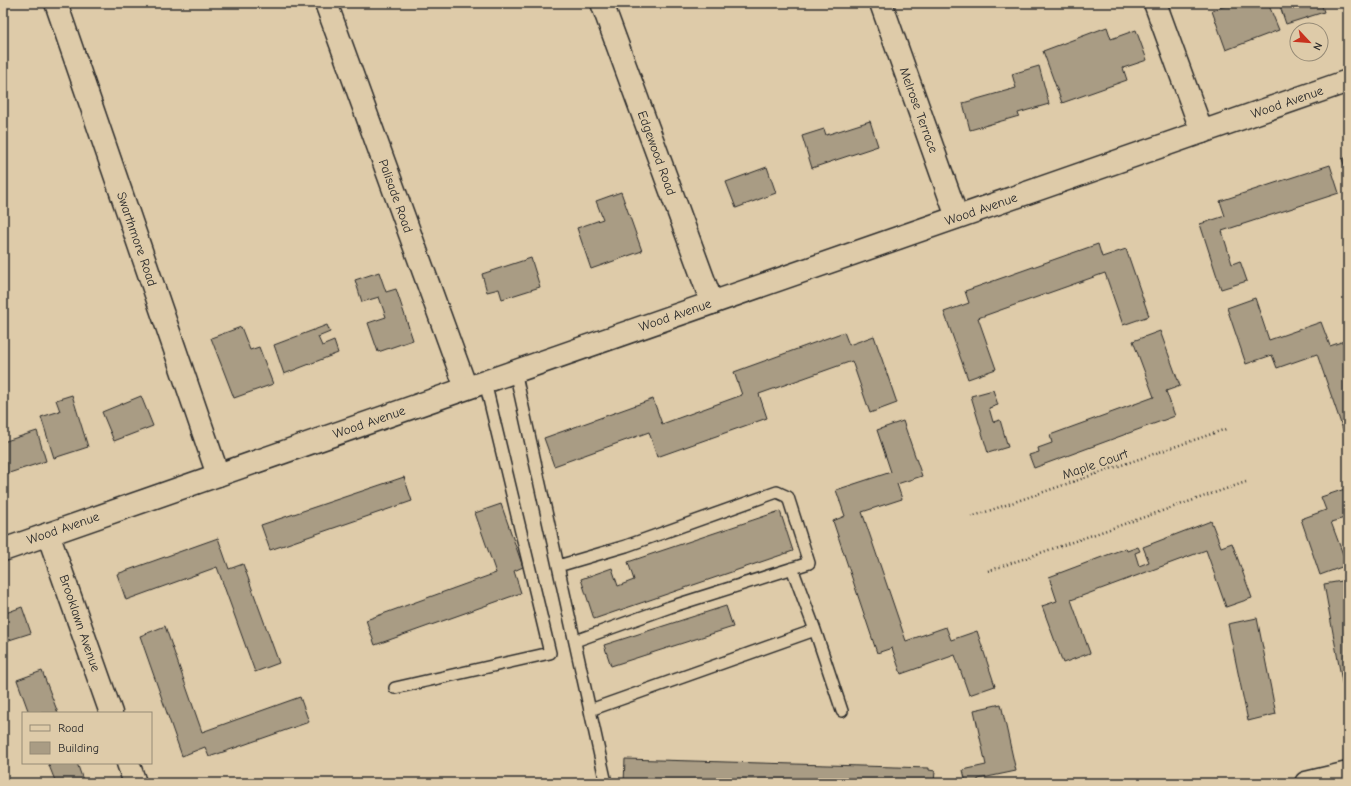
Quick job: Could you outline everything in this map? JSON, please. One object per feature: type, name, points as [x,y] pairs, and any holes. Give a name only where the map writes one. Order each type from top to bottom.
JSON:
[{"type":"street","name":"Swarthmore Road","points":[[56,3],[218,475]]},
{"type":"street","name":"Palisade Road","points":[[326,3],[476,385]]},
{"type":"street","name":"Edgewood Road","points":[[602,3],[712,303]]},
{"type":"street","name":"Melrose Terrace","points":[[881,3],[957,217]]},
{"type":"street","points":[[1155,3],[1202,132]]},
{"type":"street","name":"Wood Avenue","points":[[3,550],[1348,81]]},
{"type":"street","name":"Brooklawn Avenue","points":[[48,534],[111,712]]},
{"type":"street","points":[[128,764],[135,783]]},
{"type":"street","points":[[1306,783],[1348,773]]},
{"type":"lane","points":[[515,371],[606,783]]},
{"type":"lane","points":[[395,688],[550,653],[476,385]]},
{"type":"lane","points":[[558,566],[626,546],[778,492],[788,497],[809,562],[670,607],[575,641]]},
{"type":"lane","points":[[792,568],[815,630],[842,711]]},
{"type":"lane","points":[[590,710],[815,630]]},
{"type":"path","name":"Maple Court","points":[[970,517],[1226,429]]},
{"type":"path","points":[[988,571],[1246,482]]},
{"type":"building","points":[[1232,3],[1252,3],[1254,6],[1262,3],[1268,3],[1279,30],[1226,50],[1212,11]]},
{"type":"building","points":[[1279,3],[1321,3],[1324,12],[1286,24]]},
{"type":"building","points":[[1107,27],[1111,39],[1136,30],[1147,60],[1123,68],[1127,80],[1062,103],[1043,51]]},
{"type":"building","points":[[1039,66],[1049,104],[1018,113],[1019,116],[970,130],[963,103],[1016,88],[1012,74]]},
{"type":"building","points":[[870,121],[878,146],[812,168],[802,136],[824,129],[826,135]]},
{"type":"building","points":[[1348,157],[1348,176],[1342,159]]},
{"type":"building","points":[[1330,165],[1339,193],[1222,231],[1232,264],[1240,261],[1247,281],[1221,289],[1200,224],[1225,216],[1220,201]]},
{"type":"building","points":[[767,167],[776,193],[736,208],[726,182]]},
{"type":"building","points":[[621,192],[642,251],[591,269],[577,228],[603,219],[596,201]]},
{"type":"building","points":[[1098,244],[1102,257],[1126,249],[1149,316],[1123,325],[1105,273],[978,318],[996,369],[968,379],[944,312],[969,303],[965,291]]},
{"type":"building","points":[[531,258],[540,287],[502,299],[499,289],[487,292],[482,274]]},
{"type":"building","points":[[379,272],[386,292],[396,289],[413,340],[378,352],[368,323],[386,317],[379,297],[362,302],[355,280]]},
{"type":"building","points":[[1255,298],[1269,340],[1321,322],[1330,346],[1344,341],[1348,351],[1348,444],[1317,354],[1277,368],[1272,355],[1246,364],[1227,308]]},
{"type":"building","points":[[327,325],[330,332],[318,337],[322,346],[334,341],[338,353],[284,374],[274,345]]},
{"type":"building","points":[[241,327],[250,350],[259,347],[273,384],[234,398],[211,338]]},
{"type":"building","points":[[1160,331],[1180,386],[1166,391],[1175,416],[1034,468],[1029,455],[1039,452],[1038,448],[1052,443],[1050,435],[1154,397],[1133,341]]},
{"type":"building","points":[[844,332],[849,345],[874,336],[897,403],[870,413],[852,361],[759,394],[767,418],[657,457],[649,432],[554,466],[544,438],[653,399],[662,424],[742,395],[734,372]]},
{"type":"building","points":[[993,390],[998,405],[989,408],[993,422],[1000,420],[1008,447],[988,453],[971,396]]},
{"type":"building","points":[[72,395],[88,447],[54,458],[41,417],[60,411],[56,400]]},
{"type":"building","points":[[141,396],[153,426],[114,441],[102,412]]},
{"type":"building","points":[[903,421],[922,476],[897,484],[902,499],[862,512],[906,641],[946,627],[951,640],[977,631],[995,686],[969,695],[955,655],[901,674],[892,648],[877,653],[833,521],[845,516],[836,490],[891,472],[877,430]]},
{"type":"building","points":[[37,431],[46,461],[3,475],[3,442]]},
{"type":"building","points":[[404,477],[412,501],[270,550],[261,525]]},
{"type":"building","points":[[1348,488],[1348,517],[1331,522],[1347,565],[1320,575],[1301,519],[1326,510],[1321,497]]},
{"type":"building","points":[[501,504],[523,567],[514,571],[521,593],[375,645],[366,620],[496,573],[475,513]]},
{"type":"building","points":[[780,511],[793,551],[594,619],[581,579],[612,568],[618,586],[634,580],[628,562]]},
{"type":"building","points":[[1211,521],[1221,547],[1232,543],[1252,598],[1226,607],[1206,550],[1071,600],[1090,653],[1063,663],[1042,606],[1057,601],[1049,577],[1126,548],[1127,551],[1138,547],[1140,551],[1135,553],[1139,566],[1149,562],[1143,547]]},
{"type":"building","points":[[218,538],[229,569],[243,564],[279,663],[255,672],[217,567],[126,600],[117,574]]},
{"type":"building","points":[[1348,580],[1348,697],[1345,698],[1324,584]]},
{"type":"building","points":[[726,606],[733,627],[611,666],[604,645]]},
{"type":"building","points":[[22,607],[31,633],[3,642],[3,614]]},
{"type":"building","points":[[1257,618],[1276,714],[1248,721],[1228,624]]},
{"type":"building","points":[[165,626],[202,732],[300,697],[309,722],[209,757],[205,747],[182,756],[140,636]]},
{"type":"building","points":[[42,671],[58,712],[29,712],[17,680]]},
{"type":"building","points":[[1001,704],[1016,771],[966,783],[963,770],[986,765],[974,710]]},
{"type":"building","points":[[625,759],[929,768],[929,770],[935,771],[934,783],[624,783]]},
{"type":"building","points":[[48,764],[77,764],[84,783],[56,783]]}]
